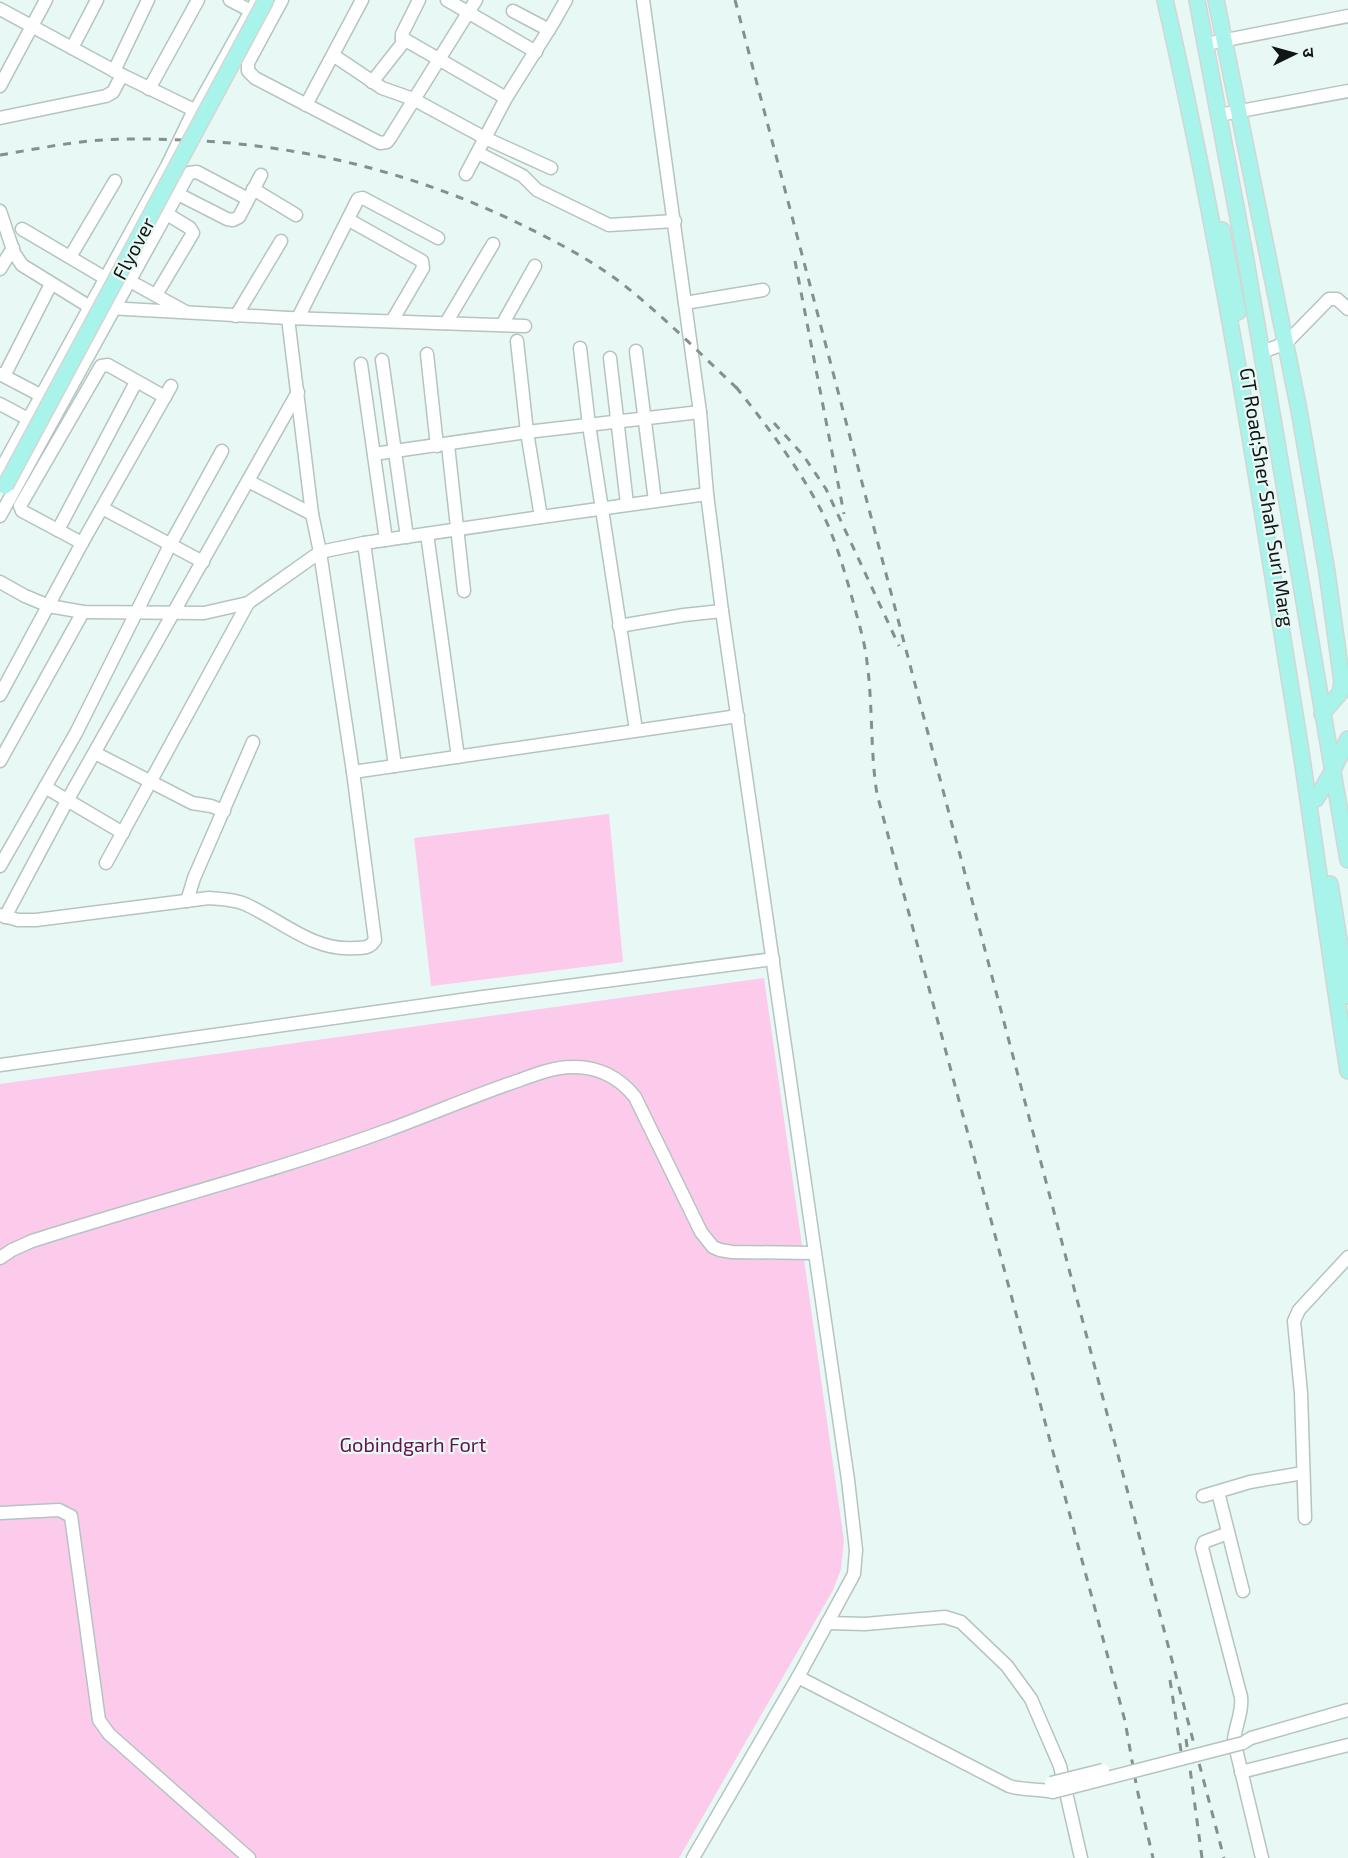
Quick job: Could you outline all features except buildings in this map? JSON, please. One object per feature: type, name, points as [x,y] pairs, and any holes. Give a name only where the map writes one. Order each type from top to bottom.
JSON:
[{"type":"main road","name":"Flyover","points":[[2,490],[266,0]]},
{"type":"main road","points":[[1165,0],[1182,74],[1235,347],[1301,754],[1348,1071]]},
{"type":"main road","name":"GT Road;Sher Shah Suri Marg","points":[[1175,0],[1234,285],[1348,996]]},
{"type":"main road","name":"GT Road;Sher Shah Suri Marg","points":[[1197,0],[1262,352],[1332,772],[1344,811],[1348,860]]},
{"type":"main road","points":[[1216,0],[1286,343],[1327,572],[1342,682],[1340,693],[1323,714]]},
{"type":"main road","points":[[1316,799],[1348,739]]},
{"type":"street","points":[[0,86],[46,0]]},
{"type":"street","points":[[72,48],[97,0]]},
{"type":"street","points":[[0,118],[106,96],[113,92],[118,73],[148,0]]},
{"type":"street","points":[[149,89],[198,0]]},
{"type":"street","points":[[0,470],[167,166],[194,110],[254,6],[230,0]]},
{"type":"street","points":[[282,0],[248,63],[248,71],[255,78],[376,142],[383,143],[390,138],[476,0]]},
{"type":"street","points":[[306,105],[362,0]]},
{"type":"street","points":[[372,82],[402,44],[402,34],[419,0]]},
{"type":"street","points":[[447,0],[536,52]]},
{"type":"street","points":[[466,174],[506,98],[566,0]]},
{"type":"street","points":[[643,0],[700,412],[707,494],[722,611],[848,1480],[856,1550],[854,1574],[798,1677],[693,1858]]},
{"type":"street","points":[[0,9],[118,73],[194,110]]},
{"type":"street","points":[[513,11],[549,30]]},
{"type":"street","points":[[1206,44],[1348,17]]},
{"type":"street","points":[[402,38],[506,98]]},
{"type":"street","points":[[230,48],[248,63]]},
{"type":"street","points":[[333,55],[372,82],[413,99],[484,138],[551,168]]},
{"type":"street","points":[[1219,115],[1348,91]]},
{"type":"street","points":[[478,153],[523,176],[537,190],[609,225],[675,221]]},
{"type":"street","points":[[0,516],[189,173],[194,171],[296,215]]},
{"type":"street","points":[[178,194],[230,220],[239,217],[261,175]]},
{"type":"street","points":[[70,257],[115,181]]},
{"type":"street","points":[[298,392],[3,916],[18,920],[36,920],[209,898],[229,899],[244,903],[303,936],[329,946],[342,949],[370,946],[375,940],[353,772],[320,552],[312,514],[298,392],[293,318],[349,220],[358,199],[363,198],[438,238]]},
{"type":"street","points":[[0,211],[21,265],[90,307],[189,314],[525,326]]},
{"type":"street","points":[[156,296],[192,233],[190,228],[167,214]]},
{"type":"street","points":[[349,220],[419,258],[423,264],[423,268],[392,321]]},
{"type":"street","points":[[22,228],[105,278]]},
{"type":"street","points":[[236,316],[281,241]]},
{"type":"street","points":[[446,324],[493,244]]},
{"type":"street","points":[[0,269],[13,248]]},
{"type":"street","points":[[502,325],[535,266]]},
{"type":"street","points":[[42,396],[2,375],[51,284]]},
{"type":"street","points":[[137,285],[189,314]]},
{"type":"street","points":[[685,303],[763,290]]},
{"type":"street","points":[[1262,352],[1286,343],[1329,299],[1337,299],[1348,309]]},
{"type":"street","points":[[517,341],[527,432],[541,516]]},
{"type":"street","points":[[580,348],[601,508],[636,730]]},
{"type":"street","points":[[636,351],[655,501]]},
{"type":"street","points":[[427,354],[457,529],[464,591]]},
{"type":"street","points":[[610,358],[627,504]]},
{"type":"street","points":[[382,360],[407,537]]},
{"type":"street","points":[[361,364],[386,540]]},
{"type":"street","points":[[82,543],[22,511],[20,506],[101,366],[108,365],[165,397]]},
{"type":"street","points":[[58,530],[136,382]]},
{"type":"street","points":[[0,695],[82,543],[171,386]]},
{"type":"street","points":[[0,405],[28,419]]},
{"type":"street","points":[[374,454],[527,432],[700,412]]},
{"type":"street","points":[[0,866],[76,733],[170,545],[222,451]]},
{"type":"street","points":[[248,481],[312,514]]},
{"type":"street","points":[[0,582],[49,606],[83,612],[204,613],[248,603],[320,552],[364,543],[541,516],[707,494]]},
{"type":"street","points":[[102,508],[202,562]]},
{"type":"street","points":[[427,534],[458,757]]},
{"type":"street","points":[[364,543],[395,766]]},
{"type":"street","points":[[106,863],[248,603]]},
{"type":"street","points":[[619,626],[722,611]]},
{"type":"street","points":[[0,761],[83,612]]},
{"type":"street","points":[[353,772],[738,716]]},
{"type":"street","points":[[187,901],[194,878],[253,742]]},
{"type":"street","points":[[95,753],[192,803],[224,811]]},
{"type":"street","points":[[45,787],[123,833]]},
{"type":"street","points":[[0,1065],[773,959]]},
{"type":"street","points":[[0,1258],[32,1241],[315,1155],[388,1130],[494,1088],[543,1072],[571,1066],[608,1074],[626,1086],[635,1097],[700,1232],[713,1247],[732,1252],[814,1252]]},
{"type":"street","points":[[1305,1518],[1301,1393],[1294,1321],[1299,1310],[1348,1257]]},
{"type":"street","points":[[1203,1496],[1250,1482],[1303,1473]]},
{"type":"street","points":[[1218,1492],[1243,1591]]},
{"type":"street","points":[[0,1513],[59,1510],[71,1516],[99,1720],[109,1734],[249,1858]]},
{"type":"street","points":[[1228,1533],[1204,1542],[1202,1548],[1241,1697],[1241,1714],[1236,1724],[1234,1741],[1262,1858]]},
{"type":"street","points":[[827,1623],[865,1624],[945,1617],[961,1622],[1007,1666],[1031,1699],[1060,1766],[1081,1858]]},
{"type":"street","points":[[798,1677],[1020,1790],[1049,1788],[1245,1739],[1348,1710]]},
{"type":"street","points":[[1241,1772],[1348,1745]]},
{"type":"green space","points":[[609,814],[623,962],[431,986],[414,838]]},
{"type":"green space","name":"Gobindgarh Fort","points":[[764,978],[844,1541],[841,1569],[833,1590],[679,1858],[0,1858],[0,1084]]},
{"type":"railway","points":[[735,0],[1224,1858]]},
{"type":"railway","points":[[0,155],[56,145],[125,139],[229,143],[314,155],[356,164],[438,189],[518,223],[593,263],[649,306],[741,392]]},
{"type":"railway","points":[[795,261],[844,514]]},
{"type":"railway","points":[[736,387],[770,431],[812,493],[836,545],[851,593],[866,655],[877,794],[1125,1721],[1137,1789],[1153,1858]]},
{"type":"railway","points":[[774,423],[803,455],[826,489],[899,646]]},
{"type":"railway","points":[[1170,1680],[1181,1751]]},
{"type":"railway","points":[[1186,1739],[1202,1858]]}]
